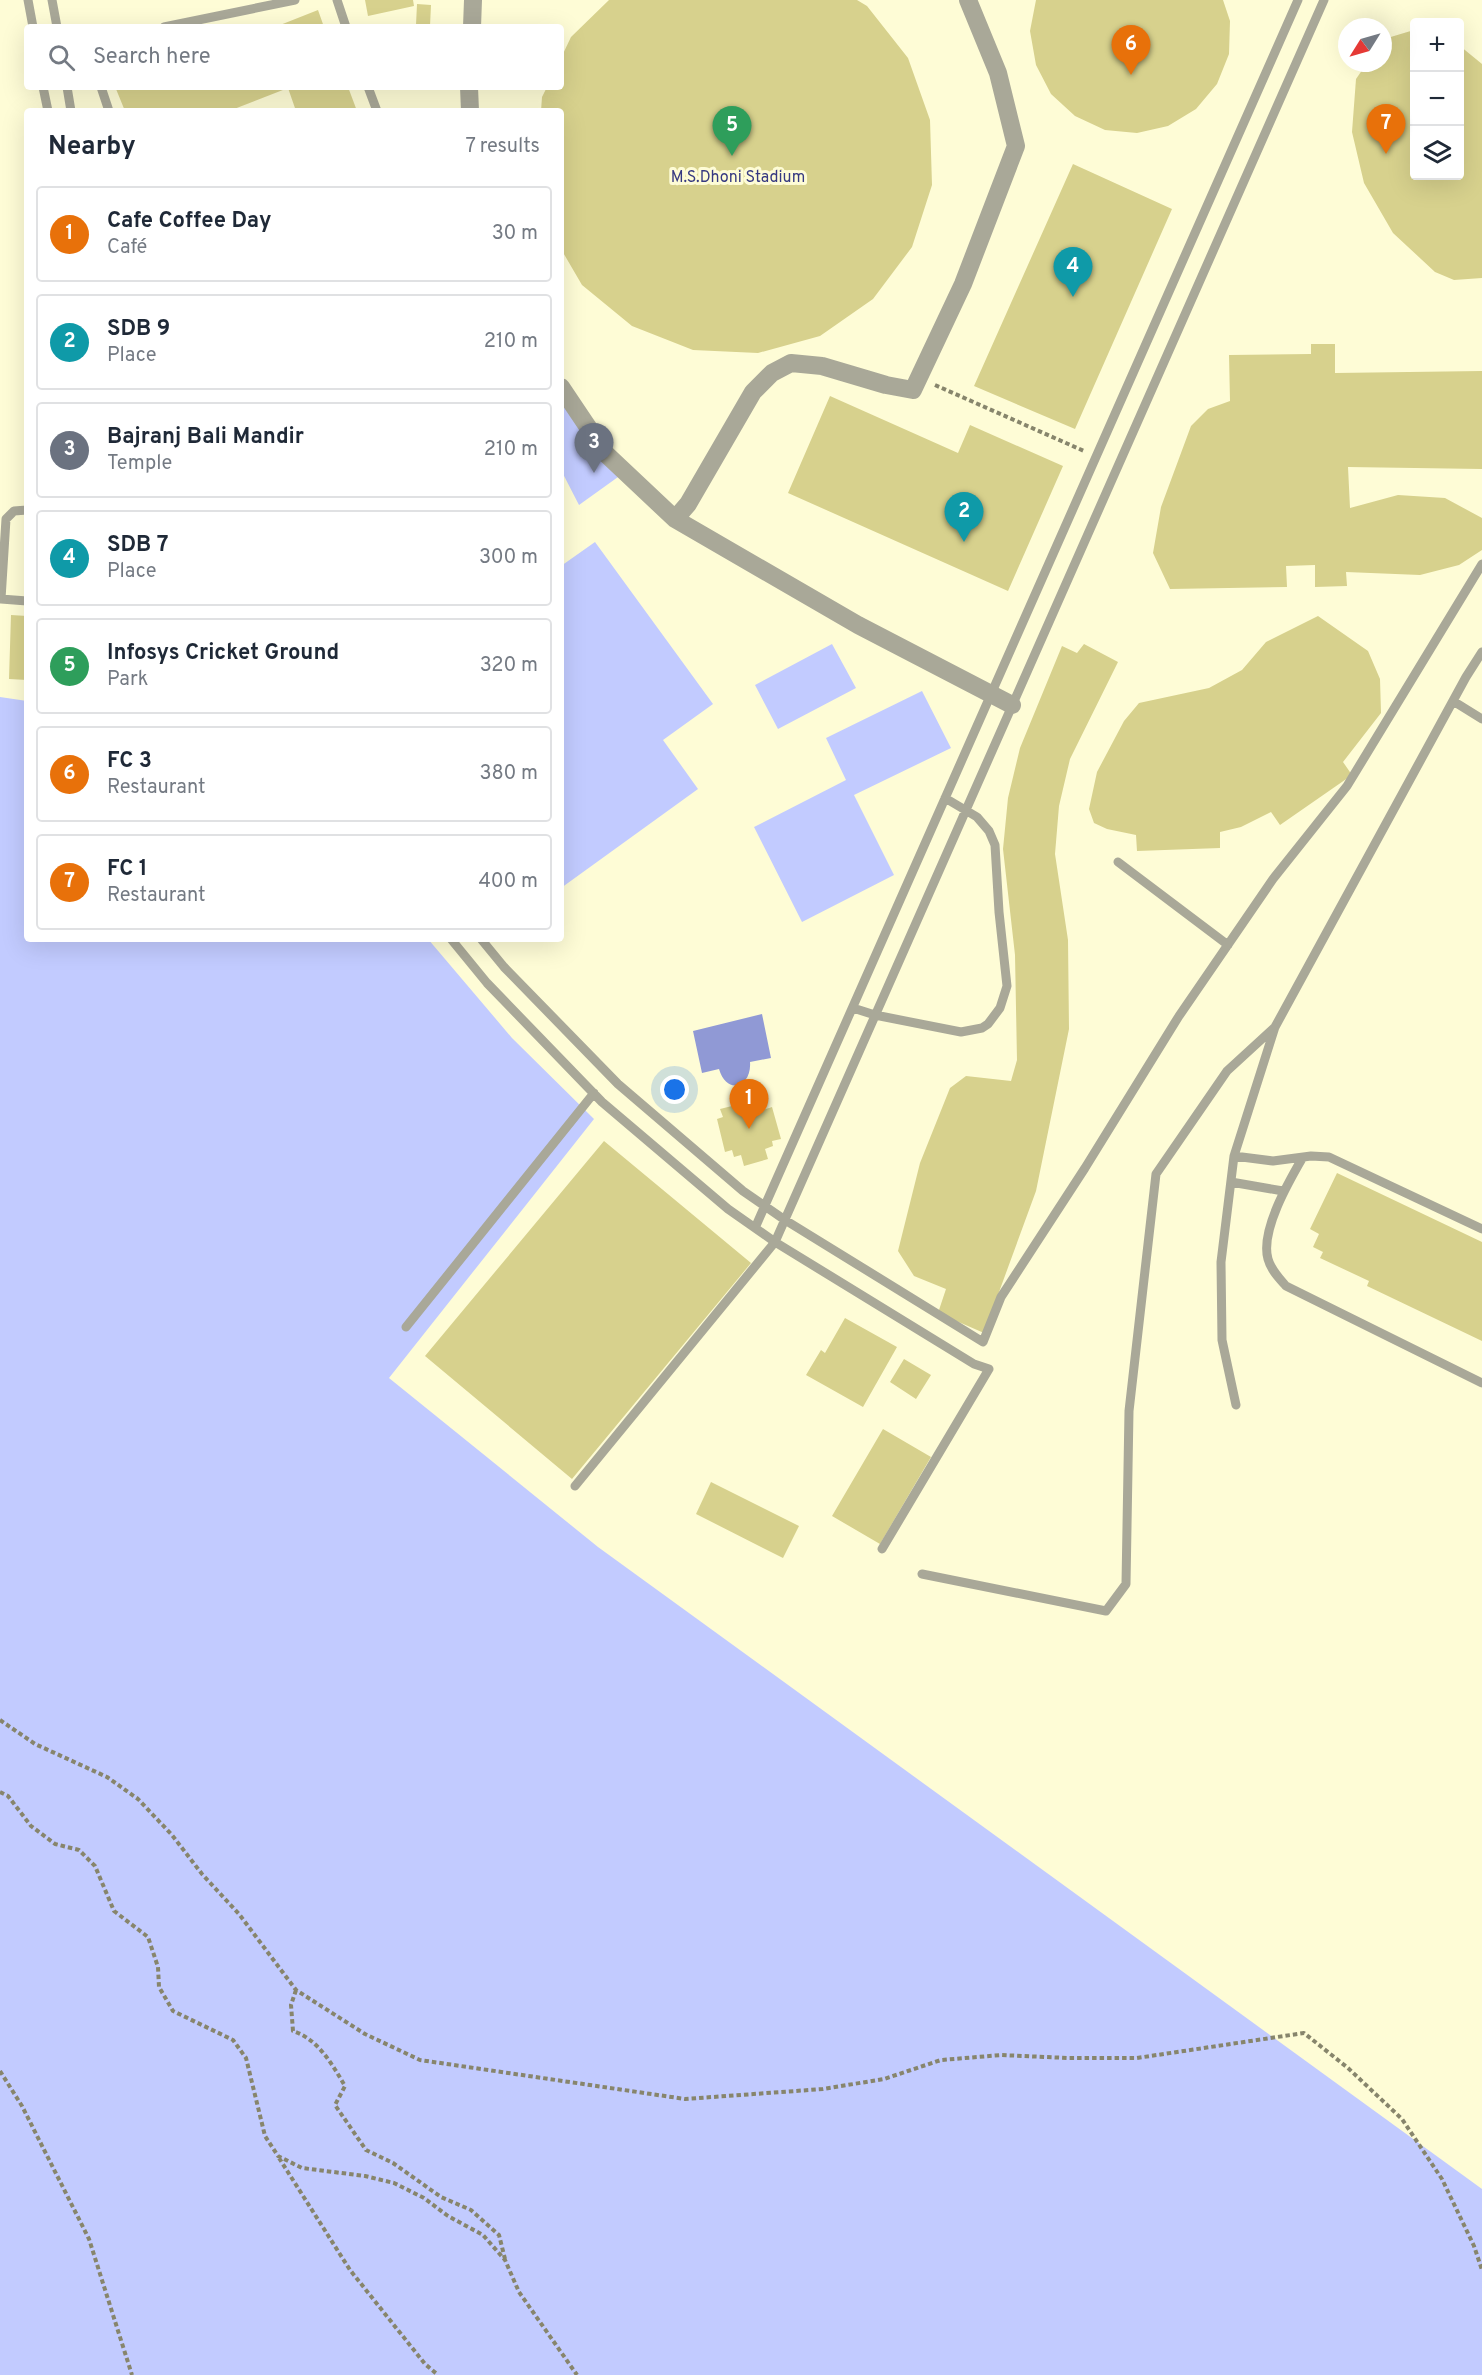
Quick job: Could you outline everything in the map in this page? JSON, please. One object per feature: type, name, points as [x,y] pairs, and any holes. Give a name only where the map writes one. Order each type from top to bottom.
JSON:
[{"type":"street","points":[[472,24],[474,0]]},
{"type":"street","points":[[675,519],[688,504],[753,392],[772,373],[791,363],[822,366],[886,385],[914,390],[963,284],[1017,146],[998,74],[968,0]]},
{"type":"street","points":[[470,90],[470,108]]},
{"type":"street","points":[[564,391],[606,454],[675,519],[858,625],[1012,705]]},
{"type":"lane","points":[[28,0],[32,24]]},
{"type":"lane","points":[[52,0],[56,24]]},
{"type":"lane","points":[[179,24],[295,0]]},
{"type":"lane","points":[[337,0],[345,24]]},
{"type":"lane","points":[[755,1228],[1298,0]]},
{"type":"lane","points":[[575,1485],[775,1242],[1324,0]]},
{"type":"lane","points":[[44,90],[47,108]]},
{"type":"lane","points":[[68,90],[71,108]]},
{"type":"lane","points":[[102,90],[108,108]]},
{"type":"lane","points":[[369,90],[376,108]]},
{"type":"lane","points":[[24,510],[14,511],[6,519],[2,599],[24,601]]},
{"type":"lane","points":[[483,942],[504,967],[618,1084],[743,1191],[785,1220],[983,1342],[1001,1297],[1179,1016],[1273,879],[1347,786],[1482,564]]},
{"type":"lane","points":[[1236,1406],[1222,1340],[1221,1262],[1234,1156],[1275,1027],[1482,652]]},
{"type":"lane","points":[[1453,701],[1482,719]]},
{"type":"lane","points":[[853,1008],[875,1016],[961,1032],[974,1031],[988,1024],[1000,1008],[1007,986],[995,845],[989,831],[977,817],[945,798]]},
{"type":"lane","points":[[1118,862],[1228,945]]},
{"type":"lane","points":[[453,942],[487,983],[594,1093],[728,1209],[775,1242],[974,1364],[989,1369],[882,1549]]},
{"type":"lane","points":[[922,1574],[1106,1611],[1126,1584],[1129,1411],[1156,1174],[1227,1071],[1275,1027]]},
{"type":"lane","points":[[406,1327],[594,1093]]},
{"type":"lane","points":[[1234,1156],[1273,1161],[1303,1157],[1329,1157],[1482,1229]]},
{"type":"lane","points":[[1303,1157],[1283,1191],[1267,1239],[1267,1258],[1274,1273],[1287,1286],[1482,1383]]},
{"type":"lane","points":[[1231,1182],[1283,1191]]},
{"type":"path","points":[[919,377],[1096,456]]},
{"type":"path","points":[[0,1720],[35,1744],[107,1777],[138,1799],[239,1914],[296,1990],[365,2034],[420,2060],[685,2099],[823,2089],[884,2079],[941,2060],[1001,2055],[1137,2058],[1304,2033],[1348,2068],[1402,2119],[1442,2179],[1474,2246],[1482,2270]]},
{"type":"path","points":[[0,1792],[8,1796],[31,1826],[55,1844],[79,1850],[95,1866],[114,1911],[148,1937],[158,1968],[159,1987],[173,2011],[233,2040],[246,2058],[265,2136],[350,2270],[425,2364],[438,2375]]},
{"type":"path","points":[[296,1990],[291,2005],[293,2031],[306,2035],[331,2062],[345,2086],[335,2105],[366,2150],[393,2163],[441,2196],[471,2210],[499,2235],[505,2260],[519,2292],[578,2375]]},
{"type":"path","points":[[0,2071],[22,2106],[89,2239],[132,2375]]},
{"type":"path","points":[[278,2156],[302,2168],[394,2183],[424,2198],[448,2217],[483,2235],[505,2260]]},
{"type":"shaded area","points":[[564,386],[625,472],[579,505],[564,476]]},
{"type":"shaded area","points":[[595,542],[713,704],[663,740],[698,789],[564,886],[564,564]]},
{"type":"shaded area","points":[[832,644],[856,688],[778,729],[755,685]]},
{"type":"shaded area","points":[[922,691],[951,748],[854,795],[894,875],[802,922],[754,827],[846,780],[826,738]]},
{"type":"shaded area","points":[[0,697],[24,701],[24,942],[431,942],[512,1038],[594,1119],[389,1378],[598,1547],[1482,2189],[1482,2375],[0,2375]]},
{"type":"shaded area","points":[[762,1014],[771,1058],[750,1062],[747,1077],[738,1085],[728,1083],[719,1069],[702,1073],[693,1031]]},
{"type":"building","points":[[365,0],[413,0],[414,6],[368,16]]},
{"type":"building","name":"M.S.Dhoni Stadium","points":[[609,0],[857,0],[867,6],[908,58],[930,120],[932,185],[912,247],[873,299],[820,336],[758,353],[693,350],[632,326],[582,285],[564,254],[564,108],[541,108],[546,90],[564,90],[564,52],[571,37]]},
{"type":"building","points":[[1036,0],[1223,0],[1230,21],[1229,54],[1217,84],[1196,109],[1168,126],[1137,133],[1105,130],[1075,116],[1051,94],[1036,65],[1030,31]]},
{"type":"building","points":[[417,4],[431,5],[430,24],[416,24]]},
{"type":"building","points":[[318,10],[323,24],[283,24]]},
{"type":"building","points":[[1410,31],[1410,180],[1464,180],[1464,49],[1482,64],[1482,278],[1454,280],[1435,272],[1393,233],[1364,183],[1352,132],[1356,79],[1361,72],[1392,72],[1392,37]]},
{"type":"building","points":[[116,90],[283,90],[237,108],[124,108]]},
{"type":"building","points":[[289,90],[349,90],[356,108],[295,108]]},
{"type":"building","points":[[1073,164],[1172,209],[1075,429],[974,386]]},
{"type":"building","points":[[1311,344],[1335,344],[1335,373],[1482,371],[1482,469],[1348,467],[1350,508],[1398,495],[1445,498],[1482,518],[1482,550],[1459,565],[1420,575],[1346,572],[1347,586],[1315,587],[1315,565],[1286,566],[1287,587],[1170,589],[1153,553],[1161,507],[1191,426],[1208,409],[1230,401],[1229,355],[1311,354]]},
{"type":"building","points":[[830,396],[958,453],[970,425],[1063,466],[1008,591],[788,493]]},
{"type":"building","points":[[11,615],[24,616],[24,680],[9,679]]},
{"type":"building","points":[[1318,616],[1368,651],[1380,679],[1381,713],[1343,762],[1352,775],[1280,825],[1271,812],[1241,827],[1220,832],[1220,848],[1137,851],[1136,835],[1107,829],[1094,823],[1089,809],[1097,772],[1124,721],[1139,703],[1209,688],[1242,670],[1266,642]]},
{"type":"building","points":[[1084,644],[1118,662],[1070,759],[1059,806],[1055,854],[1068,940],[1069,1029],[1036,1191],[984,1333],[938,1313],[946,1289],[914,1276],[898,1251],[920,1163],[950,1088],[966,1076],[1011,1081],[1017,1060],[1015,955],[1003,849],[1008,798],[1020,748],[1062,646],[1077,653]]},
{"type":"building","points":[[760,1099],[763,1110],[772,1107],[781,1139],[772,1141],[773,1146],[765,1149],[768,1159],[744,1166],[741,1155],[734,1157],[732,1150],[725,1152],[717,1119],[723,1117],[720,1109]]},
{"type":"building","points":[[604,1141],[751,1263],[572,1479],[425,1356]]},
{"type":"building","points":[[1337,1173],[1482,1242],[1482,1341],[1367,1286],[1369,1281],[1320,1258],[1323,1252],[1313,1247],[1319,1234],[1310,1229]]},
{"type":"building","points":[[845,1318],[897,1347],[863,1407],[806,1375],[821,1350],[825,1353]]},
{"type":"building","points":[[904,1359],[931,1375],[916,1399],[890,1382]]},
{"type":"building","points":[[883,1429],[931,1457],[880,1544],[832,1516]]},
{"type":"building","points":[[711,1482],[799,1526],[783,1558],[696,1514]]},
{"type":"place","name":"FC 3","points":[[1131,75]]},
{"type":"place","name":"FC 1","points":[[1386,154]]},
{"type":"place","name":"Infosys Cricket Ground","points":[[732,156]]},
{"type":"place","name":"SDB 7","points":[[1073,297]]},
{"type":"place","name":"Bajranj Bali Mandir","points":[[594,473]]},
{"type":"place","name":"SDB 9","points":[[964,542]]},
{"type":"place","name":"Cafe Coffee Day","points":[[749,1129]]}]
